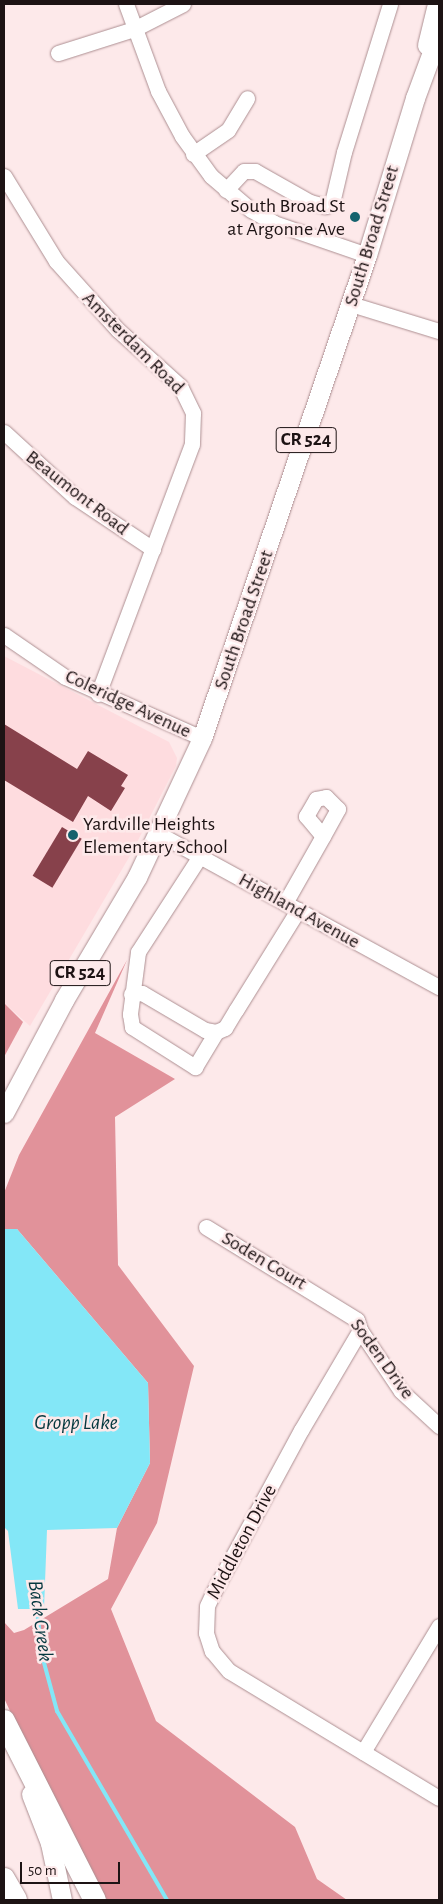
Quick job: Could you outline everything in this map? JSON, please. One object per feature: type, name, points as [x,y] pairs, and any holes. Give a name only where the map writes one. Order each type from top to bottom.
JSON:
[{"type":"highway","points":[[4,1722],[95,1900]]},
{"type":"highway","points":[[4,1879],[16,1900]]},
{"type":"main road","name":"South Broad Street","points":[[415,98],[437,4]]},
{"type":"main road","name":"South Broad Street","points":[[4,1113],[35,1051],[160,834],[202,738],[368,255],[415,98],[439,32]]},
{"type":"main road","points":[[4,1722],[50,1843],[62,1900]]},
{"type":"street","points":[[126,4],[158,91],[193,154],[226,190],[274,223],[368,255]]},
{"type":"street","points":[[58,53],[134,29],[183,4]]},
{"type":"street","points":[[226,190],[244,171],[255,171],[310,202],[325,206],[332,203],[344,152],[390,4]]},
{"type":"street","points":[[193,154],[228,130],[247,98]]},
{"type":"street","name":"Amsterdam Road","points":[[4,176],[33,227],[73,281],[118,330],[169,374],[188,398],[193,413],[192,444],[98,694]]},
{"type":"street","points":[[351,304],[439,331]]},
{"type":"street","name":"Beaumont Road","points":[[4,432],[75,497],[153,550]]},
{"type":"street","name":"Coleridge Avenue","points":[[4,635],[65,677],[98,694],[202,738]]},
{"type":"street","name":"Highland Avenue","points":[[160,834],[439,987]]},
{"type":"street","points":[[131,994],[142,993],[205,1030],[216,1032],[225,1028],[291,906],[323,836]]},
{"type":"street","points":[[200,856],[138,952],[131,994],[132,1027],[195,1067],[216,1032]]},
{"type":"street","name":"Soden Court","points":[[206,1227],[323,1296]]},
{"type":"street","name":"Soden Drive","points":[[323,1296],[357,1320],[360,1330],[401,1391],[439,1426]]},
{"type":"street","name":"Middleton Drive","points":[[360,1330],[302,1430],[213,1593],[205,1620],[212,1651],[228,1671],[439,1798]]},
{"type":"street","points":[[363,1752],[439,1626]]},
{"type":"shaded area","name":"Yardville Heights Elementary School","points":[[4,656],[169,742],[177,758],[176,766],[131,854],[30,1026],[4,1003]]},
{"type":"shaded area","points":[[127,960],[95,1033],[175,1079],[115,1117],[118,1265],[194,1366],[157,1523],[111,1609],[156,1721],[295,1827],[317,1879],[347,1900],[107,1900],[49,1796],[4,1698],[4,1622],[14,1633],[24,1630],[108,1579],[117,1528],[150,1463],[148,1383],[17,1229],[4,1229],[4,1193],[19,1155]]},
{"type":"shaded area","points":[[4,1003],[23,1022],[4,1057]]},
{"type":"water","name":"Gropp Lake","points":[[4,1229],[17,1229],[148,1383],[150,1463],[117,1528],[47,1530],[44,1609],[18,1609],[8,1531],[4,1527]]},
{"type":"building","points":[[4,724],[77,769],[88,751],[128,775],[121,786],[125,788],[111,811],[88,796],[73,822],[4,780]]},
{"type":"building","points":[[62,827],[82,839],[52,888],[33,876]]},
{"type":"waterway","name":"Back Creek","points":[[36,1604],[43,1659],[57,1711],[167,1900]]},
{"type":"place","name":"South Broad St at Argonne Ave","points":[[355,217]]},
{"type":"place","name":"Yardville Heights Elementary School","points":[[73,835]]}]
